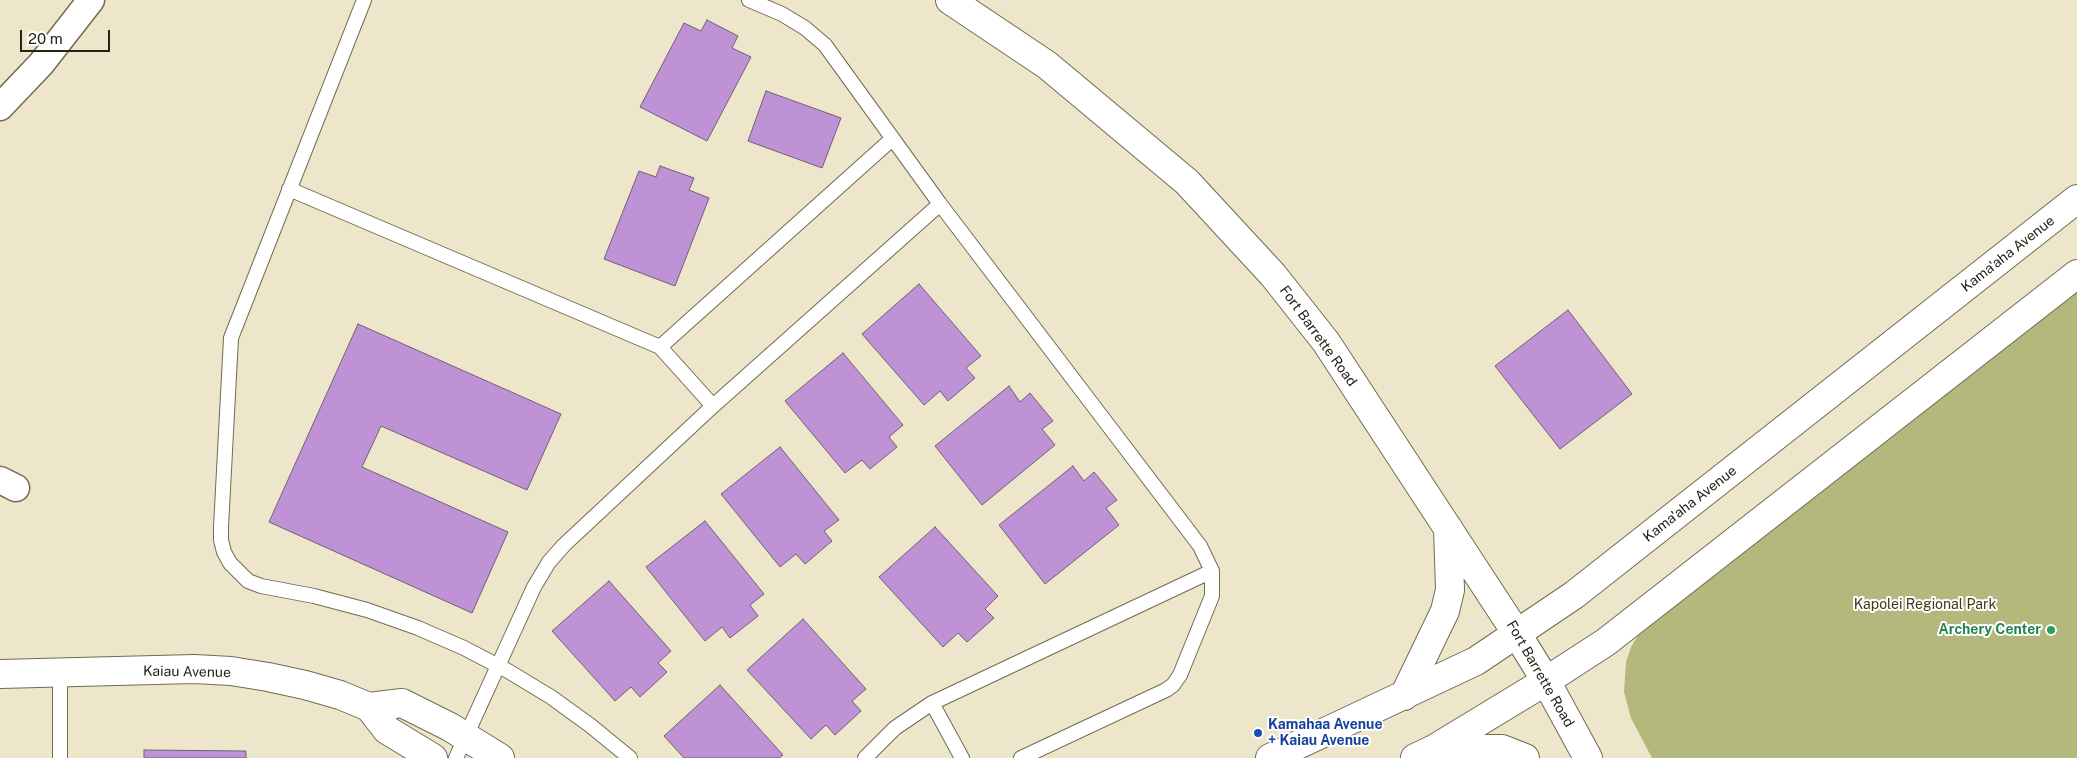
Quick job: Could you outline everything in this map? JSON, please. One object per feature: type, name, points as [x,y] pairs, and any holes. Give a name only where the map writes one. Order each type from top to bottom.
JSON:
[{"type":"street","points":[[0,107],[41,64],[91,0]]},
{"type":"street","name":"Fort Barrette Road","points":[[950,0],[1047,64],[1187,182],[1273,275],[1326,342],[1448,528],[1546,681],[1588,758]]},
{"type":"street","name":"Kama'aha Avenue","points":[[1270,758],[1476,662],[1574,595],[2077,199]]},
{"type":"street","points":[[1425,754],[1546,681],[1606,642],[2077,274]]},
{"type":"street","points":[[1404,696],[1445,611],[1450,590],[1448,528]]},
{"type":"street","name":"Kaiau Avenue","points":[[0,674],[194,669],[231,671],[305,685],[369,706],[402,703],[461,747],[500,758]]},
{"type":"street","points":[[369,706],[387,730],[433,758]]},
{"type":"street","points":[[1425,754],[1502,749],[1525,758]]},
{"type":"lane","points":[[364,0],[230,338],[221,527],[221,540],[224,552],[238,573],[248,581],[261,586],[314,596],[366,610],[418,628],[464,648],[551,697],[630,758]]},
{"type":"lane","points":[[749,0],[782,14],[806,28],[825,45],[892,140],[1200,546],[1212,571],[1212,596],[1180,675],[1173,684],[1166,690],[1022,758]]},
{"type":"lane","points":[[660,347],[892,140]]},
{"type":"lane","points":[[289,189],[660,347],[713,406]]},
{"type":"lane","points":[[461,747],[534,587],[549,562],[564,545],[713,406],[940,204]]},
{"type":"lane","points":[[864,758],[895,728],[932,703],[1212,571]]},
{"type":"lane","points":[[60,673],[60,758]]},
{"type":"lane","points":[[932,703],[962,758]]},
{"type":"green space","name":"Kapolei Regional Park","points":[[2077,292],[2077,758],[1652,758],[1631,718],[1624,692],[1626,662],[1631,647],[1639,634]]},
{"type":"building","points":[[707,20],[738,36],[732,48],[751,57],[707,141],[640,107],[684,23],[701,31]]},
{"type":"building","points":[[766,91],[841,118],[822,168],[748,141]]},
{"type":"building","points":[[660,166],[694,178],[689,190],[709,198],[675,286],[604,259],[639,171],[656,177]]},
{"type":"building","points":[[919,284],[981,356],[966,368],[975,378],[948,401],[940,391],[924,405],[862,334]]},
{"type":"building","points":[[1568,310],[1632,394],[1560,449],[1495,366]]},
{"type":"building","points":[[358,324],[561,414],[527,490],[381,426],[362,467],[508,532],[472,613],[269,522]]},
{"type":"building","points":[[843,353],[903,425],[889,437],[897,447],[870,469],[862,460],[845,473],[785,401]]},
{"type":"building","points":[[1009,386],[1020,402],[1030,393],[1053,421],[1042,429],[1055,445],[982,505],[935,446]]},
{"type":"building","points":[[780,447],[839,520],[824,531],[832,541],[805,564],[796,554],[780,567],[721,494]]},
{"type":"building","points":[[1073,466],[1084,481],[1094,472],[1117,500],[1106,508],[1119,525],[1045,584],[999,525]]},
{"type":"building","points":[[705,521],[764,594],[750,605],[758,616],[730,638],[722,627],[705,641],[646,567]]},
{"type":"building","points":[[935,527],[998,596],[985,609],[994,618],[967,642],[958,633],[943,647],[879,577]]},
{"type":"building","points":[[609,581],[671,651],[658,663],[667,672],[640,697],[631,687],[615,701],[552,631]]},
{"type":"building","points":[[803,619],[866,689],[852,701],[861,711],[835,735],[826,725],[811,739],[747,670]]},
{"type":"building","points":[[720,685],[783,755],[779,758],[684,758],[664,736]]},
{"type":"building","points":[[144,750],[246,751],[246,758],[144,758]]},
{"type":"place","name":"Archery Center","points":[[2051,630]]},
{"type":"place","name":"Kamahaa Avenue + Kaiau Avenue","points":[[1258,733]]}]
